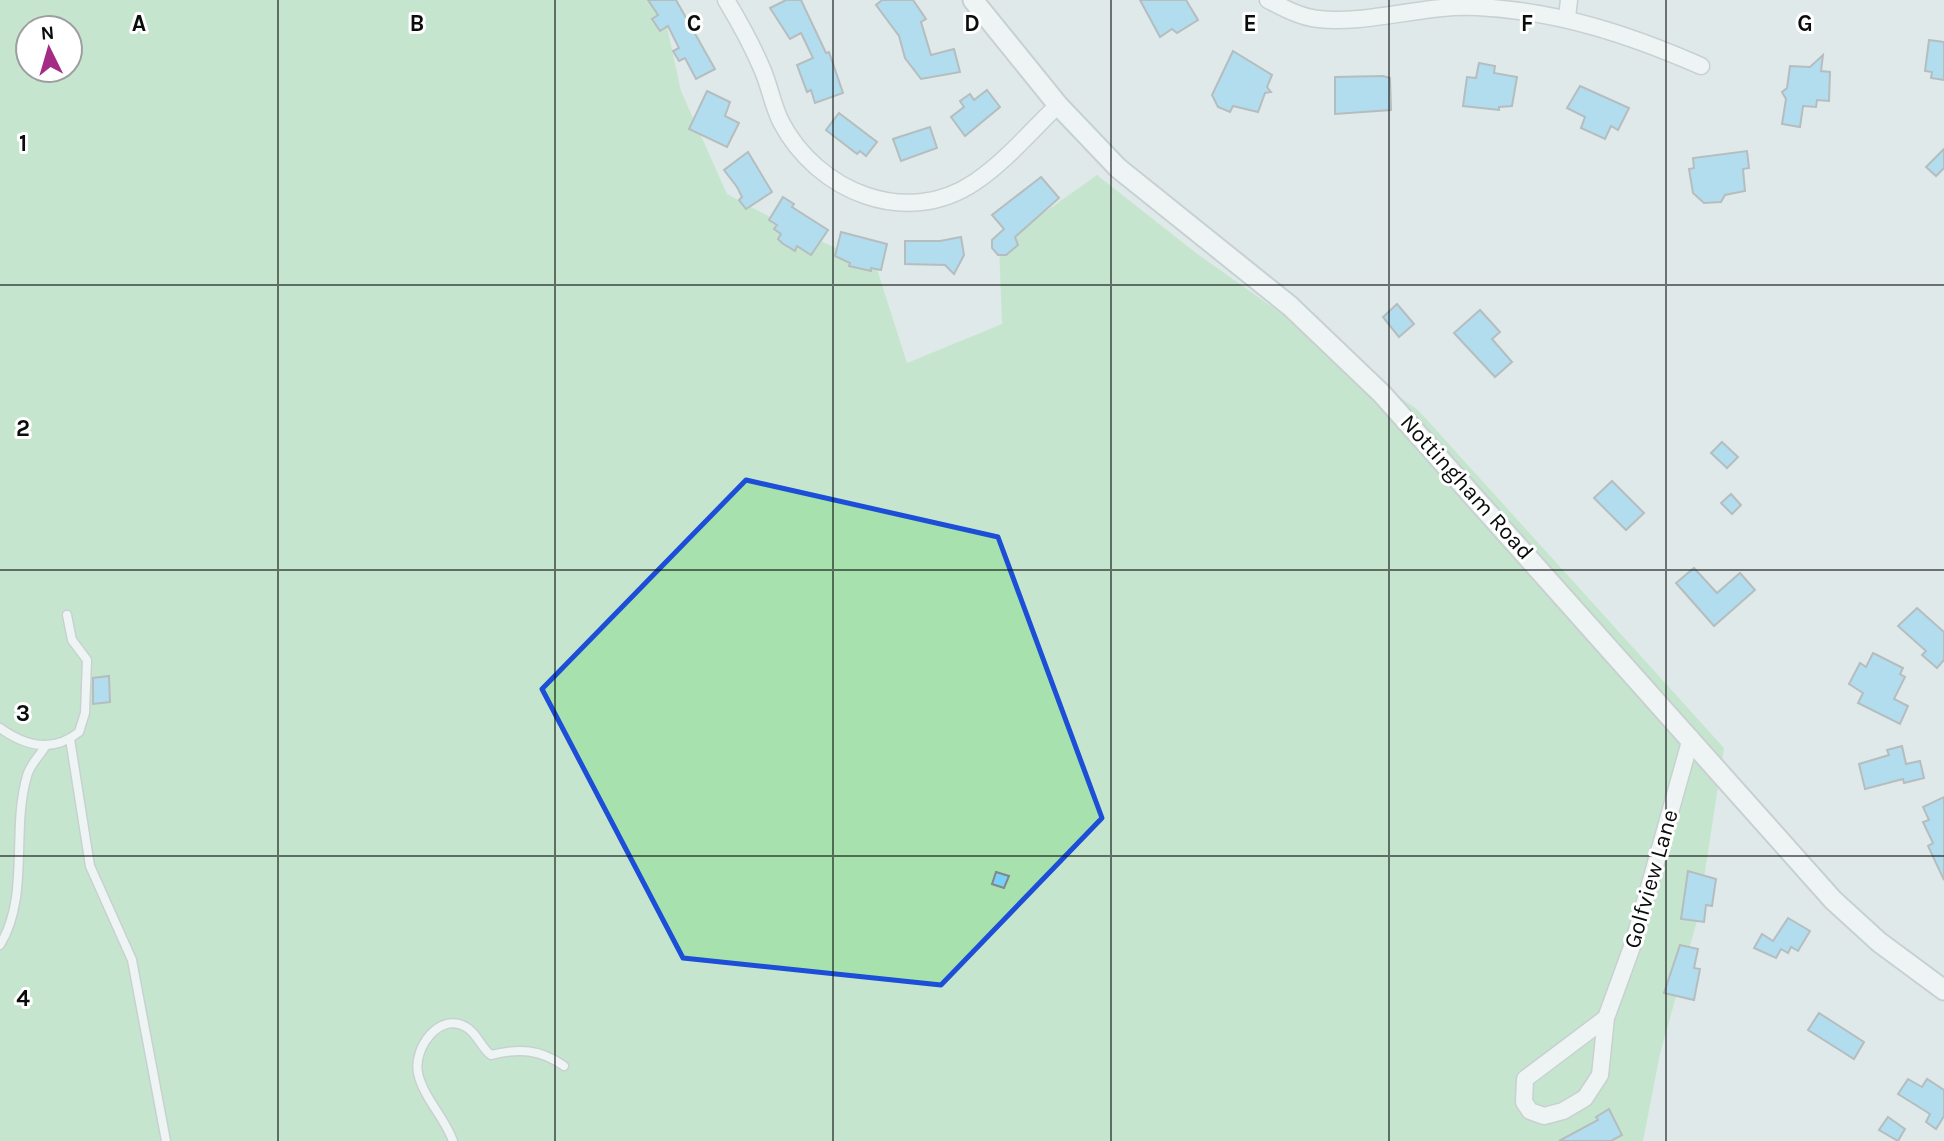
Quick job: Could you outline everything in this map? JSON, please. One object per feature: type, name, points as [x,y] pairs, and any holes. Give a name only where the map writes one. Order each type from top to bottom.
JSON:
[{"type":"street","points":[[726,0],[763,70],[781,121],[802,154],[828,178],[858,195],[880,201],[919,202],[948,196],[974,182],[1005,157],[1058,105]]},
{"type":"street","name":"Nottingham Road","points":[[973,0],[1058,105],[1118,168],[1290,306],[1382,394],[1833,900],[1879,942],[1944,990]]},
{"type":"street","points":[[1268,0],[1298,14],[1318,19],[1427,8],[1475,7],[1567,17],[1650,44],[1701,66]]},
{"type":"street","points":[[1567,17],[1569,0]]},
{"type":"street","name":"Golfview Lane","points":[[1606,1018],[1525,1079],[1524,1102],[1530,1111],[1544,1116],[1563,1111],[1585,1098],[1600,1075],[1606,1018],[1633,944],[1691,738]]},
{"type":"lane","points":[[0,728],[33,745],[70,739],[79,732],[85,713],[87,660],[72,640],[67,615]]},
{"type":"lane","points":[[70,739],[90,866],[132,960],[166,1141]]},
{"type":"lane","points":[[0,946],[10,924],[14,906],[22,802],[27,776],[46,745]]},
{"type":"lane","points":[[453,1141],[418,1075],[420,1048],[439,1028],[461,1024],[469,1028],[491,1055],[529,1050],[549,1056],[564,1066]]},
{"type":"highlighted area","points":[[746,480],[998,537],[1102,818],[941,985],[683,958],[542,689]]},
{"type":"green space","points":[[0,0],[658,0],[663,8],[681,91],[727,194],[785,225],[876,266],[907,363],[1002,324],[999,245],[1097,175],[1196,253],[1418,410],[1724,748],[1698,917],[1660,1054],[1643,1141],[0,1141]]},
{"type":"building","points":[[648,0],[676,0],[715,69],[696,79],[685,58],[679,61],[673,51],[679,48],[668,26],[660,31],[652,19],[658,15]]},
{"type":"building","points":[[786,0],[801,0],[826,53],[829,52],[843,93],[815,103],[811,90],[807,92],[797,65],[813,58],[801,33],[790,39],[770,8]]},
{"type":"building","points":[[882,0],[913,0],[926,19],[921,22],[931,55],[954,49],[960,72],[921,79],[905,58],[899,36],[876,5]]},
{"type":"building","points":[[1140,0],[1186,0],[1198,20],[1177,33],[1172,29],[1160,37]]},
{"type":"building","points":[[1929,40],[1944,42],[1944,80],[1931,78],[1932,72],[1925,71]]},
{"type":"building","points":[[1233,51],[1272,75],[1267,87],[1271,92],[1265,93],[1258,112],[1233,106],[1230,112],[1218,107],[1212,95]]},
{"type":"building","points":[[1823,55],[1821,71],[1830,72],[1829,101],[1817,100],[1816,107],[1803,106],[1800,127],[1782,124],[1786,99],[1782,92],[1787,88],[1790,66],[1810,67]]},
{"type":"building","points":[[1479,63],[1495,66],[1494,73],[1517,77],[1512,106],[1499,107],[1499,110],[1463,106],[1467,77],[1476,78]]},
{"type":"building","points":[[1335,77],[1390,78],[1391,110],[1335,114]]},
{"type":"building","points":[[1580,86],[1629,108],[1618,130],[1611,126],[1605,139],[1581,128],[1585,117],[1567,108]]},
{"type":"building","points":[[987,90],[1000,107],[965,136],[951,117],[964,107],[960,101],[970,94],[974,100]]},
{"type":"building","points":[[707,91],[730,102],[725,116],[739,123],[727,147],[689,129]]},
{"type":"building","points":[[839,113],[877,142],[866,156],[860,151],[857,154],[826,130]]},
{"type":"building","points":[[930,127],[937,148],[901,161],[893,139]]},
{"type":"building","points":[[1944,149],[1944,168],[1936,176],[1926,167]]},
{"type":"building","points":[[1747,151],[1749,168],[1743,169],[1745,191],[1725,195],[1721,202],[1704,203],[1693,193],[1689,169],[1694,168],[1693,158]]},
{"type":"building","points":[[748,152],[772,192],[746,209],[739,200],[742,197],[737,187],[724,170]]},
{"type":"building","points":[[1041,177],[1059,198],[1015,237],[1018,245],[1006,255],[998,255],[992,248],[992,240],[1004,229],[992,215]]},
{"type":"building","points":[[783,197],[794,204],[792,207],[828,230],[811,255],[797,246],[795,251],[778,239],[781,234],[774,229],[777,225],[769,220]]},
{"type":"building","points":[[841,232],[887,244],[881,270],[871,268],[871,271],[849,266],[850,263],[835,256]]},
{"type":"building","points":[[961,237],[964,255],[954,274],[945,265],[905,264],[905,241],[940,241]]},
{"type":"building","points":[[1397,304],[1414,324],[1399,337],[1383,317]]},
{"type":"building","points":[[1480,310],[1500,332],[1492,339],[1512,362],[1495,377],[1454,333]]},
{"type":"building","points":[[1722,442],[1738,457],[1727,468],[1711,453]]},
{"type":"building","points":[[1612,481],[1644,513],[1626,530],[1594,498]]},
{"type":"building","points":[[1731,494],[1741,505],[1732,514],[1721,503]]},
{"type":"building","points":[[1694,568],[1717,593],[1740,573],[1755,590],[1714,626],[1676,583]]},
{"type":"building","points":[[1917,608],[1944,632],[1944,660],[1937,668],[1922,655],[1926,651],[1898,626]]},
{"type":"building","points":[[1873,653],[1903,668],[1900,674],[1905,677],[1894,699],[1908,706],[1900,724],[1858,703],[1863,693],[1849,684],[1860,663],[1866,667]]},
{"type":"building","points":[[109,676],[110,702],[93,704],[93,678]]},
{"type":"building","points":[[1902,746],[1906,764],[1920,761],[1924,778],[1904,783],[1903,779],[1865,789],[1859,764],[1889,755],[1887,750]]},
{"type":"building","points":[[1944,797],[1944,880],[1928,846],[1933,843],[1923,822],[1929,820],[1923,807]]},
{"type":"building","points":[[1688,871],[1716,879],[1712,906],[1706,905],[1704,922],[1681,919]]},
{"type":"building","points":[[996,872],[1009,876],[1004,888],[992,884]]},
{"type":"building","points":[[1788,918],[1810,931],[1798,951],[1791,947],[1788,953],[1781,949],[1776,958],[1754,948],[1762,934],[1773,941]]},
{"type":"building","points":[[1680,945],[1698,949],[1694,968],[1700,969],[1694,1000],[1664,993]]},
{"type":"building","points":[[1819,1013],[1864,1042],[1854,1059],[1808,1030]]},
{"type":"building","points":[[1908,1079],[1922,1087],[1927,1079],[1944,1090],[1944,1116],[1936,1129],[1926,1122],[1930,1114],[1898,1094]]},
{"type":"building","points":[[1609,1109],[1622,1135],[1611,1141],[1559,1141],[1598,1120],[1596,1117]]},
{"type":"building","points":[[1888,1117],[1905,1129],[1898,1141],[1879,1130]]}]
